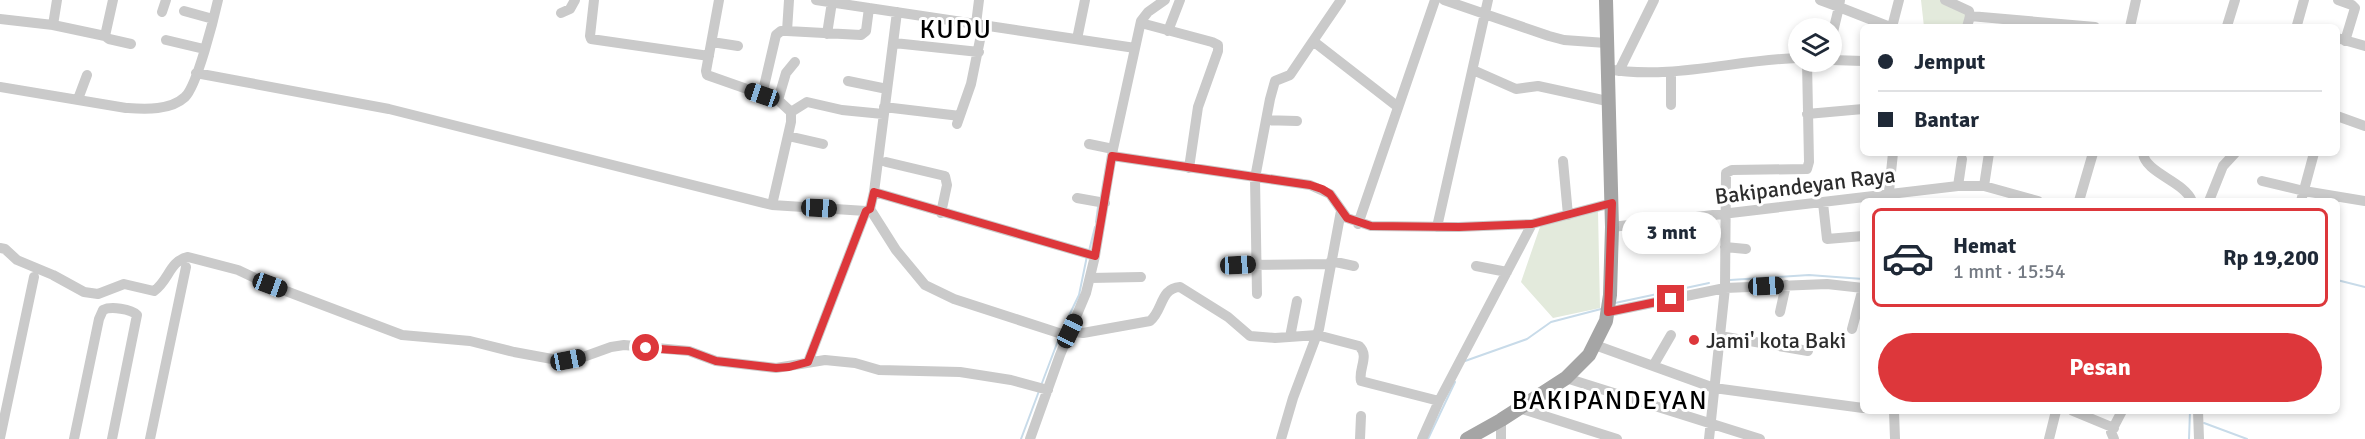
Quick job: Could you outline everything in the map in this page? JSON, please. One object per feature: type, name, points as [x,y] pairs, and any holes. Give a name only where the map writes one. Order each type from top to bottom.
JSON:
[{"type":"main road","points":[[1467,439],[1566,378],[1584,361],[1595,345],[1608,312],[1612,203],[1607,101],[1613,70],[1606,43],[1606,0]]},
{"type":"street","points":[[53,25],[57,0]]},
{"type":"street","points":[[105,36],[113,0]]},
{"type":"street","points":[[162,12],[166,0]]},
{"type":"street","points":[[0,87],[126,108],[157,108],[169,105],[186,96],[191,89],[218,0]]},
{"type":"street","points":[[561,13],[570,9],[575,0]]},
{"type":"street","points":[[594,0],[591,39],[709,56]]},
{"type":"street","points":[[719,0],[707,75],[778,100],[791,112]]},
{"type":"street","points":[[787,31],[789,0]]},
{"type":"street","points":[[816,0],[1132,48]]},
{"type":"street","points":[[791,112],[807,102],[842,110],[884,111],[958,120],[979,52],[979,0]]},
{"type":"street","points":[[1077,39],[1085,0]]},
{"type":"street","points":[[1030,439],[1044,389],[1065,333],[1086,293],[1090,278],[1090,254],[1132,48],[1141,23],[1148,12],[1165,0]]},
{"type":"street","points":[[1168,31],[1180,0]]},
{"type":"street","points":[[1358,224],[1435,0]]},
{"type":"street","points":[[1444,0],[1564,40],[1606,43]]},
{"type":"street","points":[[1437,226],[1488,0]]},
{"type":"street","points":[[1654,0],[1613,70],[1671,72],[1788,58]]},
{"type":"street","points":[[1820,0],[1840,4],[1884,24]]},
{"type":"street","points":[[1892,24],[1899,0]]},
{"type":"street","points":[[1945,0],[1967,10],[1970,16],[1968,24]]},
{"type":"street","points":[[2131,24],[2136,0]]},
{"type":"street","points":[[2229,24],[2235,0]]},
{"type":"street","points":[[2299,24],[2304,0]]},
{"type":"street","points":[[2338,0],[2355,8],[2341,40],[2365,46]]},
{"type":"street","points":[[1257,294],[1255,178],[1275,81],[1290,75],[1338,1]]},
{"type":"street","points":[[827,34],[832,2]]},
{"type":"street","points":[[762,95],[776,35],[787,31],[861,35],[864,33],[869,8]]},
{"type":"street","points":[[184,11],[213,19]]},
{"type":"street","points":[[808,362],[874,192],[897,12]]},
{"type":"street","points":[[1970,16],[2061,24]]},
{"type":"street","points":[[0,20],[53,25],[131,44]]},
{"type":"street","points":[[1141,23],[1212,42],[1218,48],[1198,107],[1189,168]]},
{"type":"street","points":[[166,40],[204,49]]},
{"type":"street","points":[[1313,41],[1398,106]]},
{"type":"street","points":[[712,42],[738,46]]},
{"type":"street","points":[[894,43],[979,52]]},
{"type":"street","points":[[1842,60],[1860,61]]},
{"type":"street","points":[[778,100],[786,73],[795,62]]},
{"type":"street","points":[[1473,70],[1516,89],[1538,86],[1607,101]]},
{"type":"street","points":[[1671,72],[1671,105]]},
{"type":"street","points":[[1709,439],[1725,286],[1726,177],[1729,171],[1807,169],[1809,162],[1807,72]]},
{"type":"street","points":[[196,73],[389,110],[772,205],[868,210]]},
{"type":"street","points":[[78,99],[87,75]]},
{"type":"street","points":[[848,81],[887,89]]},
{"type":"street","points":[[1807,114],[1860,109]]},
{"type":"street","points":[[772,205],[788,136],[791,112]]},
{"type":"street","points":[[2340,117],[2365,126]]},
{"type":"street","points":[[1266,120],[1297,121]]},
{"type":"street","points":[[788,136],[823,144]]},
{"type":"street","points":[[1089,144],[1189,168],[1322,189],[1330,194],[1347,218],[1358,224],[1371,226],[1532,224],[1612,203]]},
{"type":"street","points":[[1888,197],[1893,156]]},
{"type":"street","points":[[1984,186],[1989,156]]},
{"type":"street","points":[[2080,198],[2092,156]]},
{"type":"street","points":[[2144,156],[2148,163],[2185,190],[2190,198]]},
{"type":"street","points":[[2210,198],[2223,166],[2232,156]]},
{"type":"street","points":[[2302,196],[2313,156]]},
{"type":"street","points":[[1958,186],[1962,159]]},
{"type":"street","points":[[1563,161],[1568,215]]},
{"type":"street","points":[[886,162],[945,176],[947,184],[941,213]]},
{"type":"street","points":[[2262,182],[2302,196],[2327,198]]},
{"type":"street","name":"Bakipandeyan Raya","points":[[1888,197],[1958,186],[1984,186],[2027,198]]},
{"type":"street","points":[[874,192],[1090,254]]},
{"type":"street","points":[[1077,198],[1100,202]]},
{"type":"street","points":[[2340,199],[2365,201]]},
{"type":"street","name":"Bakipandeyan Raya","points":[[1612,227],[1860,200]]},
{"type":"street","points":[[1823,203],[1827,238],[1860,236]]},
{"type":"street","points":[[868,210],[896,250],[925,285],[954,299],[1065,333],[1083,333],[1150,321],[1156,315],[1165,295],[1175,287],[1186,290],[1228,317],[1250,336],[1290,337],[1317,334],[1362,349],[1364,355],[1360,381],[1438,401]]},
{"type":"street","points":[[1281,439],[1293,398],[1317,334],[1341,211]]},
{"type":"street","points":[[1422,439],[1438,401],[1532,224]]},
{"type":"street","points":[[0,248],[5,249],[17,260],[53,274],[84,292],[93,294],[102,293],[119,284],[154,291],[162,285],[174,264],[188,257],[238,270],[270,285],[402,335],[470,341],[552,359],[568,360],[624,345],[689,351],[716,361],[756,366],[789,367],[808,362],[842,361],[879,370],[960,372],[1044,389]]},
{"type":"street","points":[[1725,248],[1746,249]]},
{"type":"street","points":[[1238,265],[1331,263],[1354,266]]},
{"type":"street","points":[[1476,266],[1507,272]]},
{"type":"street","points":[[150,439],[186,267]]},
{"type":"street","points":[[0,438],[34,277]]},
{"type":"street","points":[[1090,278],[1141,277]]},
{"type":"street","points":[[1608,312],[1725,286],[1827,284],[1860,288]]},
{"type":"street","points":[[1780,312],[1786,285]]},
{"type":"street","points":[[1852,328],[1860,299]]},
{"type":"street","points":[[1290,337],[1297,301]]},
{"type":"street","points":[[74,439],[99,319],[103,310],[108,308],[134,312],[137,315],[112,439]]},
{"type":"street","points":[[1653,366],[1671,335]]},
{"type":"street","points":[[1720,336],[1808,351]]},
{"type":"street","points":[[1595,345],[1714,388],[1860,408]]},
{"type":"street","points":[[1566,378],[1760,439]]},
{"type":"street","points":[[1519,408],[1617,439]]},
{"type":"street","points":[[1894,414],[1895,439]]},
{"type":"street","points":[[2049,439],[2055,414]]},
{"type":"street","points":[[2079,414],[2114,433],[2121,414]]},
{"type":"street","points":[[2198,414],[2199,439]]},
{"type":"street","points":[[1360,439],[1361,416]]},
{"type":"street","points":[[1501,420],[1501,439]]},
{"type":"shaded area","points":[[1921,0],[1941,0],[1965,11],[1965,24],[1924,24]]},
{"type":"shaded area","points":[[1598,211],[1600,308],[1553,318],[1521,282],[1541,224]]},
{"type":"waterway","points":[[1096,222],[1098,207]]},
{"type":"waterway","points":[[1089,251],[1095,227]]},
{"type":"waterway","points":[[1062,330],[1079,295],[1087,256]]},
{"type":"waterway","points":[[1730,280],[1809,275],[1860,279]]},
{"type":"waterway","points":[[2340,281],[2365,287]]},
{"type":"waterway","points":[[1615,303],[1709,283]]},
{"type":"waterway","points":[[1465,361],[1527,339],[1551,322],[1601,309]]},
{"type":"waterway","points":[[1042,383],[1059,338]]},
{"type":"waterway","points":[[1428,439],[1455,382]]},
{"type":"waterway","points":[[1021,439],[1039,391]]},
{"type":"waterway","points":[[2189,439],[2190,414]]},
{"type":"waterway","points":[[2204,423],[2247,439]]},
{"type":"place","name":"Jami' kota Baki","points":[[1694,340]]},
{"type":"district","name":"KUDU","points":[[956,29]]},
{"type":"district","name":"BAKIPANDEYAN","points":[[1610,400]]},
{"type":"route","points":[[646,348],[689,351],[716,361],[776,368],[808,362],[866,211],[870,209],[874,192],[1095,256],[1112,156],[1310,185],[1330,194],[1344,216],[1358,224],[1371,226],[1459,227],[1532,224],[1612,203],[1608,312],[1671,299]]}]
